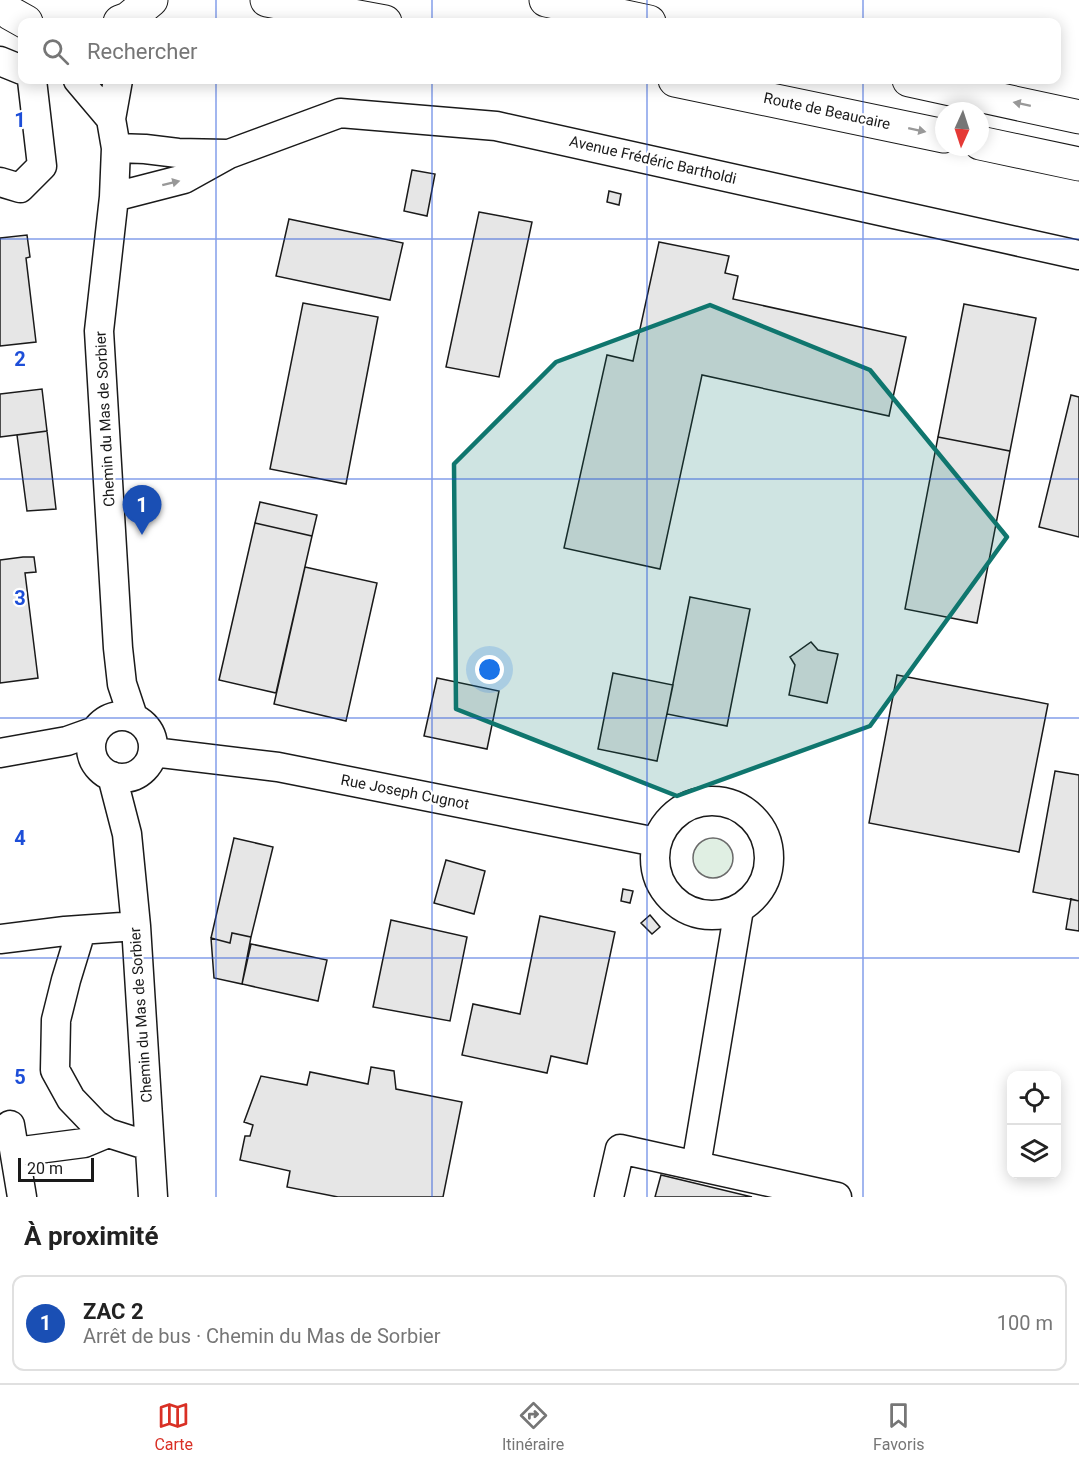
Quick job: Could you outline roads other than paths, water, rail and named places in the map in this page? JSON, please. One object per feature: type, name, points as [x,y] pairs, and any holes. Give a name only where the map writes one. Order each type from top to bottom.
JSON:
[{"type":"main road","points":[[267,0],[364,18]]},
{"type":"main road","points":[[546,0],[630,18]]},
{"type":"main road","points":[[0,3],[10,13],[19,18]]},
{"type":"main road","name":"Route de Beaucaire","points":[[695,84],[935,133]]},
{"type":"main road","points":[[927,84],[1079,117]]},
{"type":"main road","points":[[989,145],[1079,164]]},
{"type":"street","points":[[0,61],[18,68]]},
{"type":"street","points":[[0,182],[20,188],[42,166],[32,84]]},
{"type":"street","points":[[81,84],[111,119]]},
{"type":"street","name":"Chemin du Mas de Sorbier","points":[[117,84],[111,119],[116,148],[114,197],[99,331],[118,648],[122,684],[133,717]]},
{"type":"street","name":"Avenue Frédéric Bartholdi","points":[[114,197],[184,179],[229,154],[340,113],[496,126],[1079,255]]},
{"type":"street","name":"Avenue Frédéric Bartholdi","points":[[116,148],[229,154]]},
{"type":"street","name":"Chemin du Mas de Sorbier","points":[[98,727],[111,691],[118,648]]},
{"type":"street","points":[[122,716],[133,717],[142,722],[153,741],[148,761],[133,776],[122,778],[103,769],[6,752],[67,741],[98,727],[111,717],[122,716]]},
{"type":"street","points":[[98,727],[91,741],[91,752],[103,769]]},
{"type":"street","name":"Chemin du Mas de Sorbier","points":[[127,834],[148,761]]},
{"type":"street","name":"Rue Joseph Cugnot","points":[[148,761],[278,767],[656,842]]},
{"type":"street","name":"Chemin du Mas de Sorbier","points":[[103,769],[127,834],[136,926],[153,1197]]},
{"type":"street","points":[[714,800],[732,804],[749,813],[762,827],[769,845],[770,864],[765,882],[754,898],[739,909],[720,915],[701,914],[683,908],[669,896],[659,879],[654,861],[656,842],[665,825],[678,811],[695,802],[714,800]]},
{"type":"street","points":[[696,1166],[739,909]]},
{"type":"street","points":[[0,939],[136,926]]},
{"type":"street","points":[[81,931],[56,1020],[55,1070],[71,1099],[94,1124],[108,1133],[149,1146]]},
{"type":"street","points":[[22,1197],[12,1139],[84,1143],[108,1133]]},
{"type":"street","points":[[609,1197],[620,1149],[837,1197]]},
{"type":"place","name":"ZAC 2","points":[[142,535]]}]
